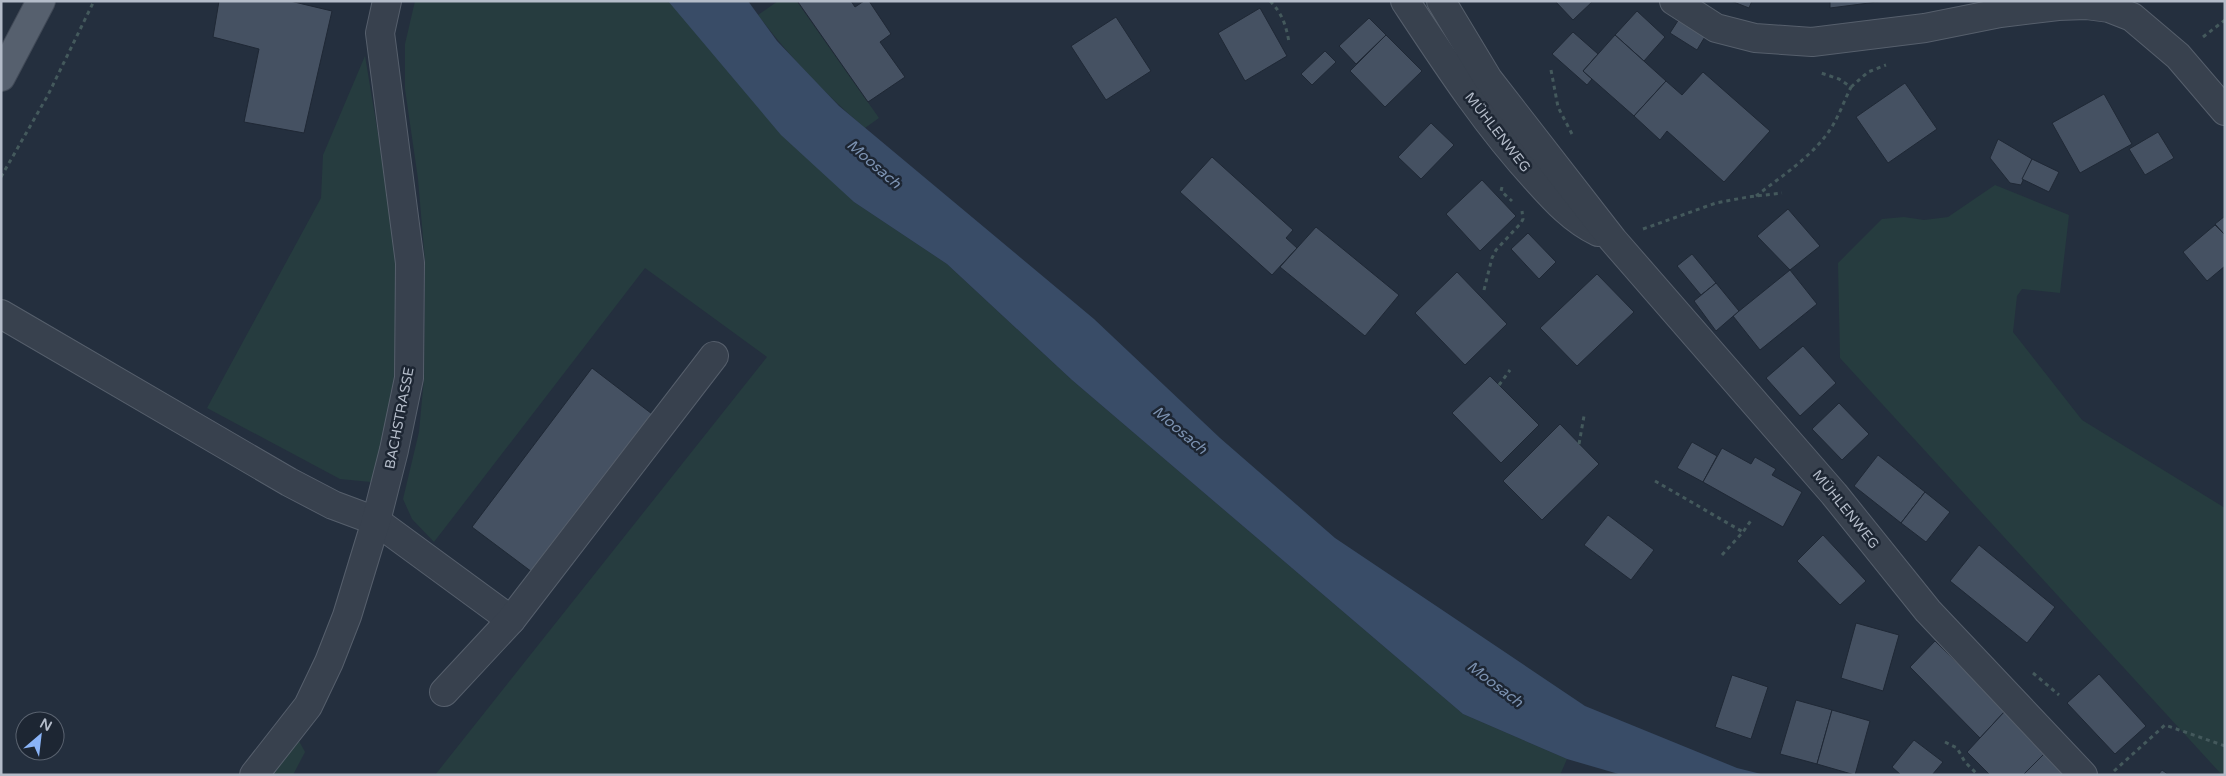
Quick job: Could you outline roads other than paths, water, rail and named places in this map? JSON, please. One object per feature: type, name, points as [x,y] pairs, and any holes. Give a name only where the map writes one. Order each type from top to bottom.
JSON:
[{"type":"main road","points":[[1,77],[41,1]]},
{"type":"street","name":"BACHSTRASSE","points":[[254,775],[308,706],[329,662],[347,616],[376,521],[394,450],[409,378],[410,263],[380,33],[387,1]]},
{"type":"street","name":"MÜHLENWEG","points":[[1405,1],[1508,149],[1564,210],[1587,227],[1613,240]]},
{"type":"street","name":"MÜHLENWEG","points":[[1441,1],[1488,79],[1613,240],[1834,494],[1928,611],[2083,775]]},
{"type":"street","points":[[1674,1],[1716,28],[1755,38],[1812,42],[1925,28],[2000,12],[2086,5],[2128,9],[2178,56],[2225,111]]},
{"type":"street","points":[[1,314],[288,482],[333,504],[376,521],[511,620]]},
{"type":"street","points":[[444,692],[511,620],[714,356]]},
{"type":"water","name":"Moosach","points":[[668,1],[748,1],[777,41],[839,106],[1094,319],[1220,438],[1335,538],[1585,706],[1737,768],[1765,775],[1622,775],[1567,759],[1463,714],[1072,380],[947,264],[854,202],[781,135]]}]
